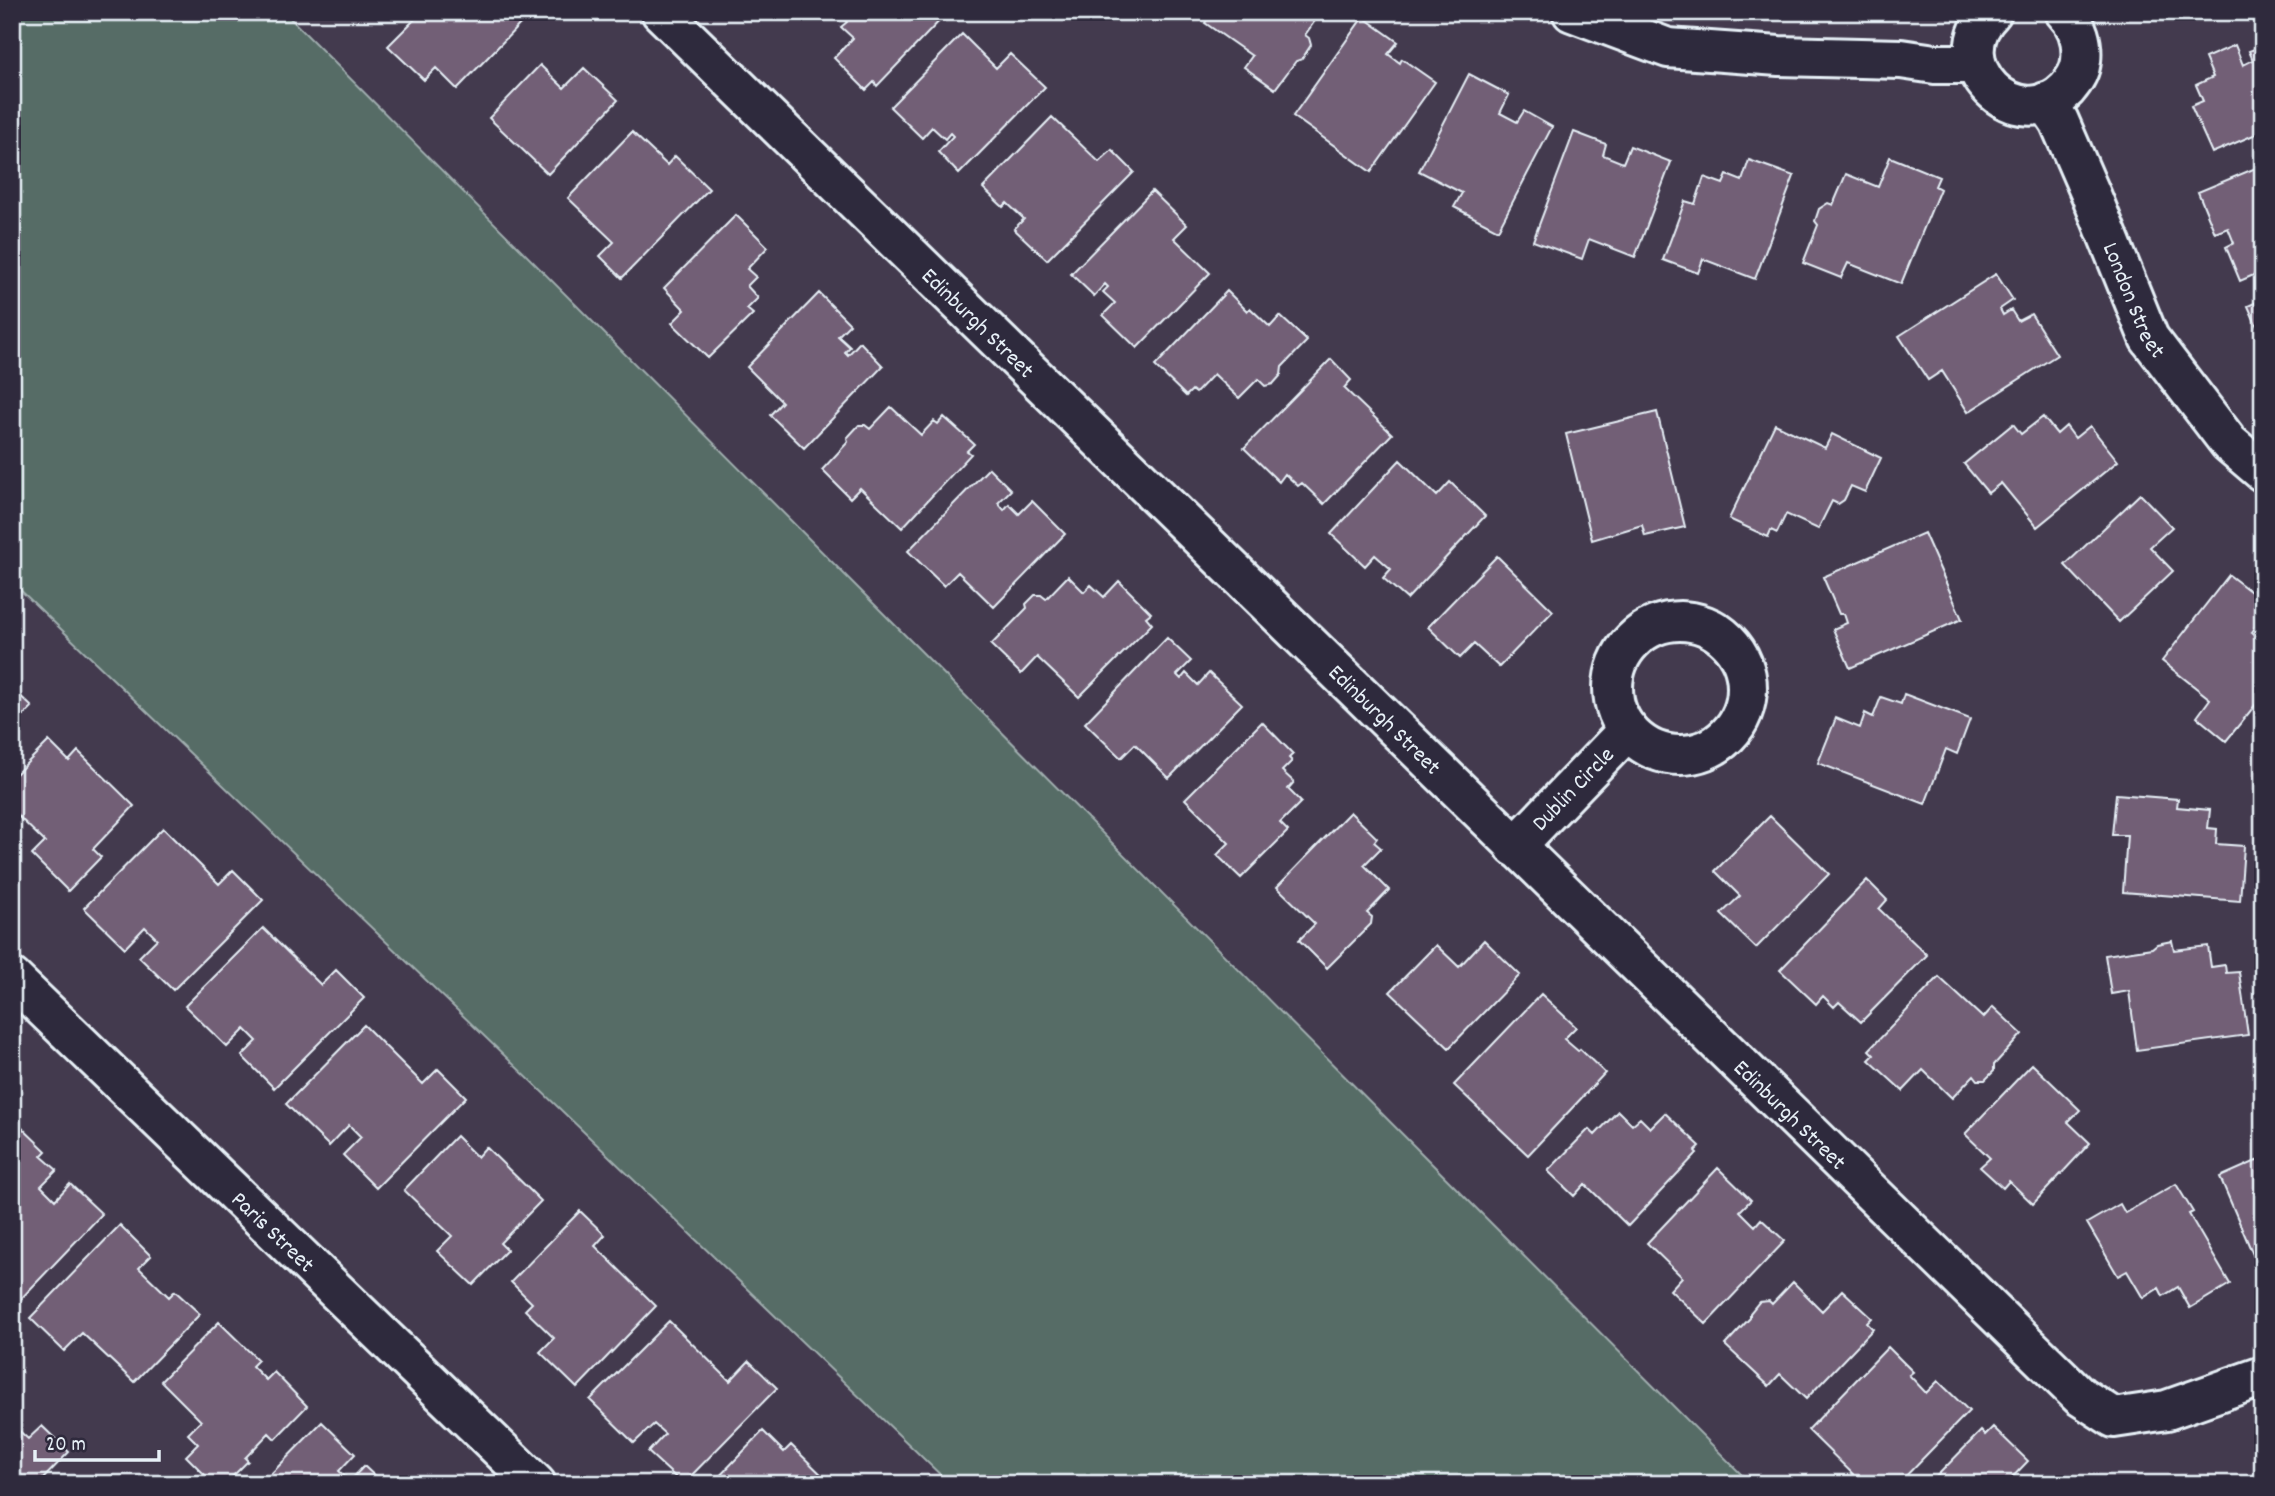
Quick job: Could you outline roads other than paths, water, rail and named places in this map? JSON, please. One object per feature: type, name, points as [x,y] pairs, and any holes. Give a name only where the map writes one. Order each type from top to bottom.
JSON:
[{"type":"street","name":"Edinburgh Street","points":[[661,12],[2080,1396],[2114,1418],[2167,1410],[2263,1376]]},
{"type":"street","points":[[1572,12],[1668,48],[1779,56],[1976,64]]},
{"type":"street","points":[[1992,12],[1979,29],[1975,46],[1976,64],[1989,89],[1999,97],[2010,103],[2028,105],[2046,103],[2061,94],[2074,81],[2081,65],[2082,47],[2078,30],[2065,12]]},
{"type":"street","name":"London Street","points":[[2046,103],[2059,121],[2149,338],[2229,443],[2263,472]]},
{"type":"street","name":"Dublin Circle","points":[[1515,846],[1628,730]]},
{"type":"street","name":"Paris Street","points":[[19,997],[536,1484]]}]
